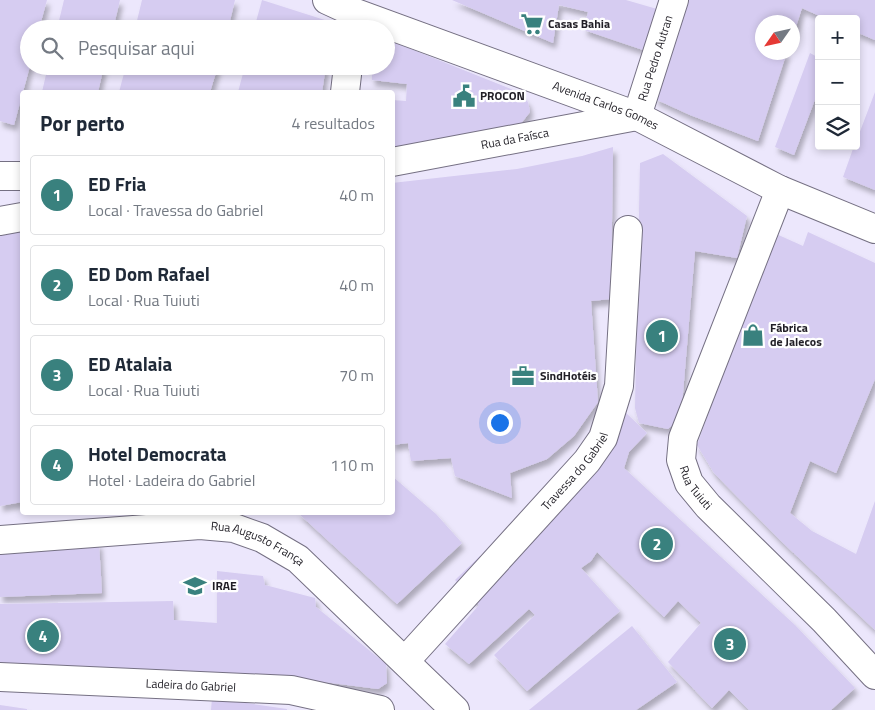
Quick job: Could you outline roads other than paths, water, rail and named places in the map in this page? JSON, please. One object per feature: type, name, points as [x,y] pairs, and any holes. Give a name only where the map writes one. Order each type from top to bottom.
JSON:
[{"type":"street","name":"Avenida Carlos Gomes","points":[[327,0],[352,20]]},
{"type":"street","name":"Rua Pedro Autran","points":[[637,116],[674,0]]},
{"type":"street","name":"Avenida Carlos Gomes","points":[[395,34],[637,116],[780,190],[875,229]]},
{"type":"street","points":[[345,90],[347,75]]},
{"type":"street","name":"Rua da Faísca","points":[[395,161],[637,116]]},
{"type":"street","points":[[0,176],[20,176]]},
{"type":"street","name":"Rua Tuiuti","points":[[780,190],[683,438],[681,460],[689,483],[708,506],[824,620],[875,674]]},
{"type":"street","points":[[0,221],[20,217]]},
{"type":"street","name":"Travessa do Gabriel","points":[[405,661],[587,461],[603,438],[619,386],[628,230]]},
{"type":"street","name":"Rua Augusto França","points":[[0,540],[200,525],[234,528],[262,538],[298,559],[455,710]]},
{"type":"street","name":"Ladeira do Gabriel","points":[[0,678],[291,690],[380,710]]},
{"type":"street","points":[[291,690],[333,710]]},
{"type":"place","name":"Casas Bahia","points":[[532,24]]},
{"type":"place","name":"PROCON","points":[[464,96]]},
{"type":"place","name":"Fábrica de Jalecos","points":[[753,335]]},
{"type":"place","name":"ED Fria","points":[[662,336]]},
{"type":"place","name":"SindHotéis","points":[[523,376]]},
{"type":"place","name":"ED Dom Rafael","points":[[657,544]]},
{"type":"place","name":"IRAE","points":[[195,586]]},
{"type":"place","name":"Hotel Democrata","points":[[43,636]]},
{"type":"place","name":"ED Atalaia","points":[[730,644]]}]
